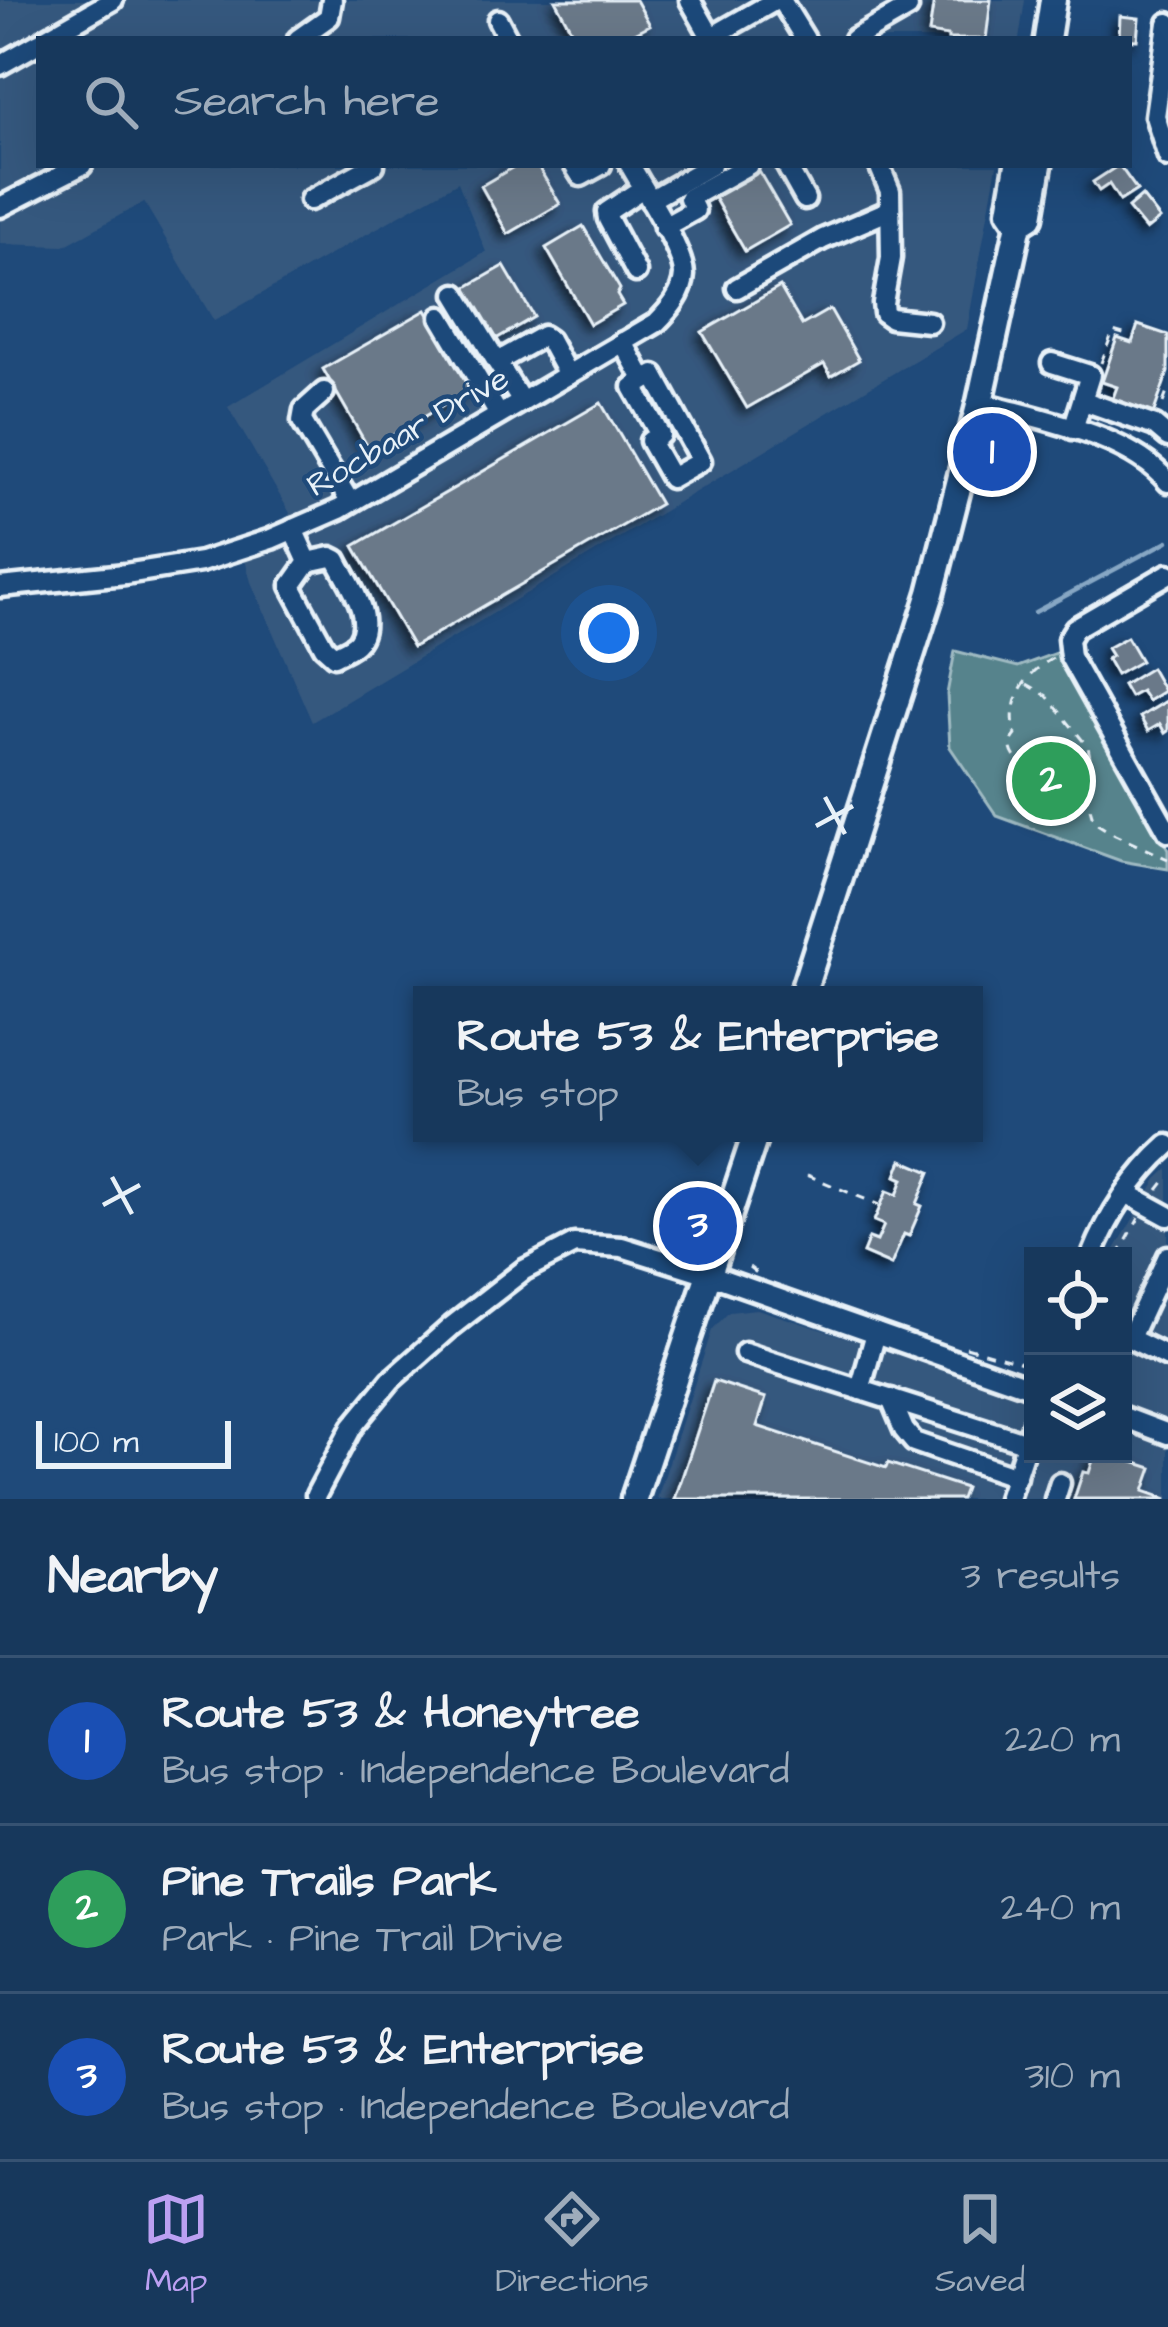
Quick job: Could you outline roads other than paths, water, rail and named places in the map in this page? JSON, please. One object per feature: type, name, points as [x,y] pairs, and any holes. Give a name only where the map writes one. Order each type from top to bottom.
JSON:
[{"type":"main road","points":[[1047,36],[1053,0]]},
{"type":"main road","points":[[1017,168],[1010,211],[1019,224]]},
{"type":"main road","points":[[805,986],[920,630],[980,402],[1019,224],[1030,217],[1038,168]]},
{"type":"main road","points":[[634,1499],[753,1142]]},
{"type":"street","points":[[51,36],[113,0]]},
{"type":"street","points":[[302,36],[329,17],[332,0]]},
{"type":"street","points":[[690,0],[709,36]]},
{"type":"street","points":[[714,36],[778,0],[803,36]]},
{"type":"street","points":[[859,36],[908,8],[904,0]]},
{"type":"street","points":[[498,20],[506,36]]},
{"type":"street","points":[[1168,23],[1155,116],[1168,157]]},
{"type":"street","points":[[0,65],[36,44]]},
{"type":"street","points":[[0,207],[76,168]]},
{"type":"street","points":[[310,200],[369,168]]},
{"type":"street","name":"Rocbaar Drive","points":[[0,587],[201,562],[293,529],[350,502],[656,323],[674,304],[684,276],[676,250],[632,168]]},
{"type":"street","points":[[636,272],[608,212],[703,168]]},
{"type":"street","points":[[664,227],[695,210],[689,198],[743,168]]},
{"type":"street","points":[[788,168],[805,199]]},
{"type":"street","points":[[880,168],[890,191],[891,258],[884,313],[929,322]]},
{"type":"street","points":[[737,288],[823,239],[890,210]]},
{"type":"street","points":[[456,294],[522,402]]},
{"type":"street","points":[[441,317],[499,416]]},
{"type":"street","points":[[497,362],[544,336],[568,375]]},
{"type":"street","points":[[623,342],[644,381]]},
{"type":"street","points":[[1052,363],[1090,375],[1073,429]]},
{"type":"street","points":[[655,375],[701,461],[670,478],[650,441],[660,434],[633,387],[644,381],[655,375]]},
{"type":"street","points":[[324,392],[304,410],[302,421],[350,502]]},
{"type":"street","points":[[1084,401],[1155,426],[1168,437]]},
{"type":"street","points":[[980,402],[1073,429],[1131,452],[1164,478],[1168,454]]},
{"type":"street","points":[[293,529],[308,562]]},
{"type":"street","points":[[337,560],[363,611],[357,644],[334,656],[324,647],[291,586],[308,562],[337,560]]},
{"type":"street","points":[[1168,574],[1076,628],[1064,647],[1168,832]]},
{"type":"street","points":[[1097,1247],[1126,1193],[1168,1145]]},
{"type":"street","points":[[1126,1193],[1168,1216]]},
{"type":"street","points":[[316,1495],[352,1427],[391,1380],[524,1270],[574,1244],[622,1247],[1024,1385]]},
{"type":"street","points":[[1132,1325],[1168,1256]]},
{"type":"street","points":[[860,1390],[876,1333]]},
{"type":"street","points":[[1132,1339],[1168,1357]]},
{"type":"street","points":[[745,1353],[891,1400],[1024,1432]]},
{"type":"street","points":[[891,1400],[914,1442],[1016,1477]]},
{"type":"street","points":[[1132,1420],[1168,1434]]},
{"type":"street","points":[[1008,1499],[1024,1452]]},
{"type":"waterway","points":[[1035,612],[1168,541]]},
{"type":"place","name":"Route 53 & Honeytree","points":[[992,452]]},
{"type":"place","name":"Pine Trails Park","points":[[1051,781]]},
{"type":"place","name":"Route 53 & Enterprise","points":[[698,1226]]}]
